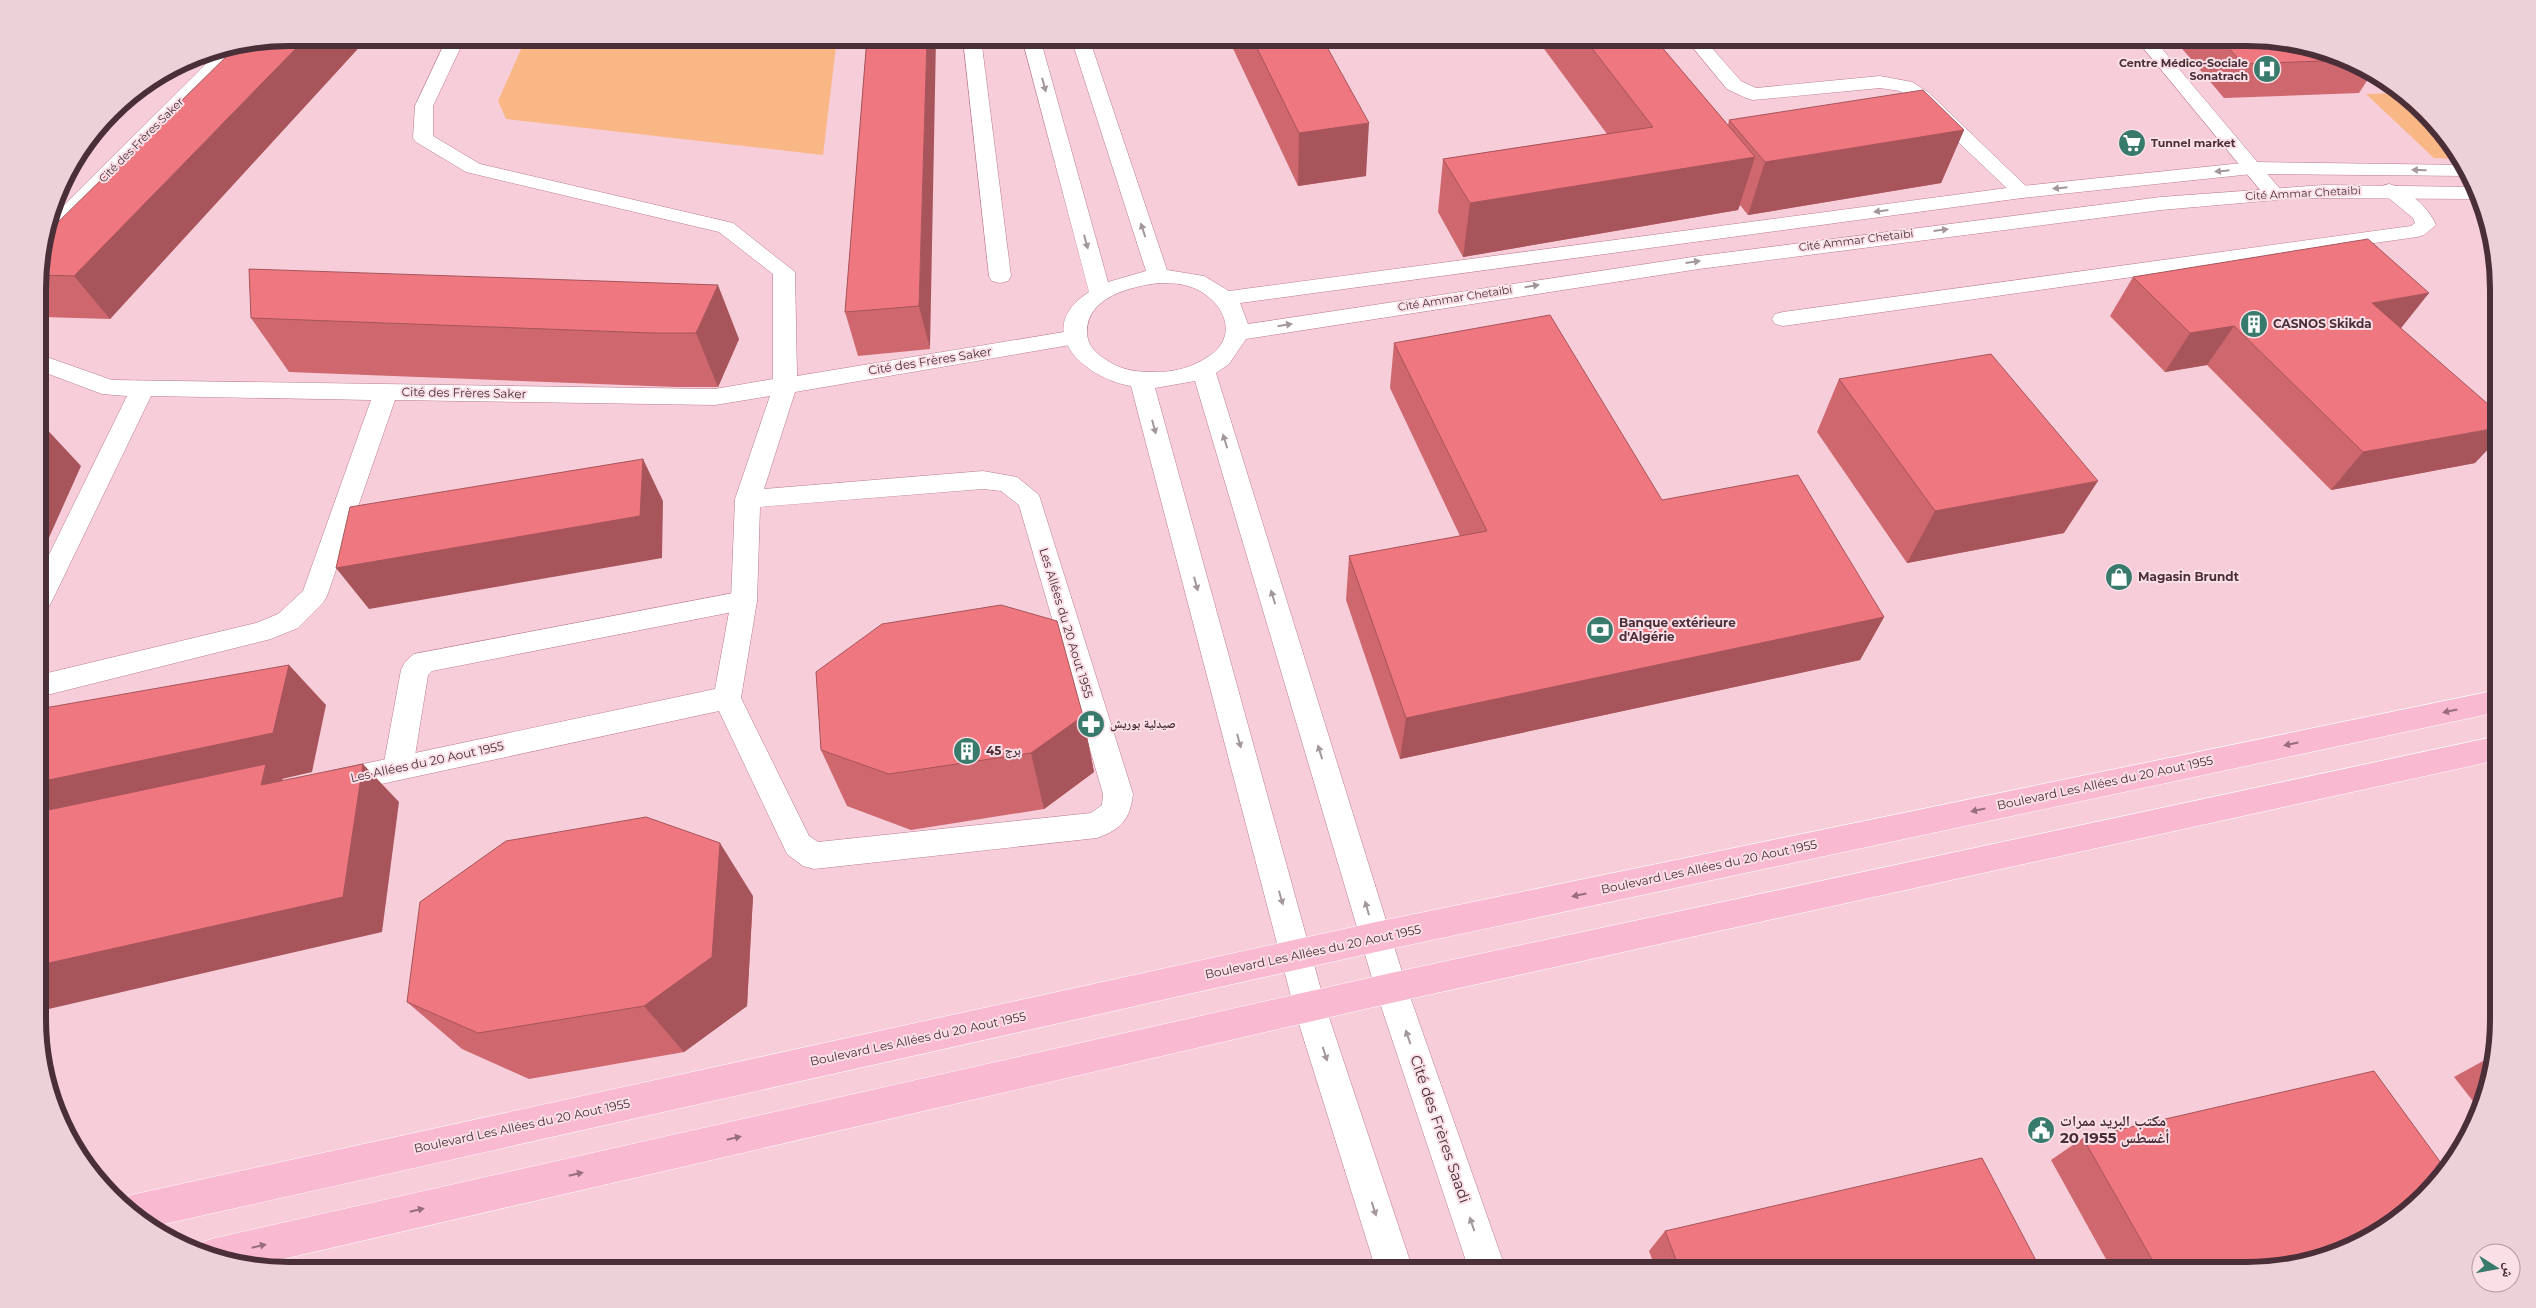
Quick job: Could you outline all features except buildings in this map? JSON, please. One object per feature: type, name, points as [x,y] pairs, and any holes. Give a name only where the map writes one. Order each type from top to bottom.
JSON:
[{"type":"main road","name":"Boulevard Les Allées du 20 Aout 1955","points":[[140,1211],[1297,955],[2490,703]]},
{"type":"main road","points":[[227,1253],[1391,988],[2490,750]]},
{"type":"street","points":[[452,46],[424,106],[423,138],[473,168],[726,227],[784,272],[785,386],[748,499],[744,601],[727,698]]},
{"type":"street","points":[[973,46],[1000,276]]},
{"type":"street","points":[[1033,46],[1100,293]]},
{"type":"street","points":[[1083,46],[1158,276]]},
{"type":"street","points":[[1701,46],[1734,85],[1753,94],[1880,82],[1905,86],[1921,96],[2022,192]]},
{"type":"street","points":[[2151,46],[2273,193]]},
{"type":"street","name":"Cité des Frères Saker","points":[[55,225],[226,55]]},
{"type":"street","name":"Cité Ammar Chetaibi","points":[[1225,298],[2022,192],[2252,168],[2459,171]]},
{"type":"street","points":[[1783,319],[2417,231],[2426,225],[2422,215],[2389,190]]},
{"type":"street","name":"Cité Ammar Chetaibi","points":[[1237,332],[1623,272],[1834,242],[2273,193],[2389,190],[2470,193]]},
{"type":"street","points":[[1158,276],[1196,282],[1212,288],[1225,298],[1238,320],[1237,332],[1231,347],[1203,370],[1162,380],[1141,380],[1117,375],[1098,366],[1083,353],[1076,337],[1077,321],[1086,306],[1100,293],[1117,284],[1158,276]]},
{"type":"street","name":"Cité des Frères Saker","points":[[46,363],[110,388],[715,397],[1076,337]]},
{"type":"street","points":[[1203,370],[1391,988]]},
{"type":"street","points":[[1141,380],[1310,1008],[1391,1262]]},
{"type":"street","points":[[46,587],[143,388]]},
{"type":"street","points":[[46,684],[261,632],[288,621],[314,596],[386,392]]},
{"type":"street","name":"Les Allées du 20 Aout 1955","points":[[311,787],[727,698],[798,845],[814,856],[1097,825],[1116,811],[1118,794],[1030,501],[1008,483],[983,480],[748,499]]},
{"type":"street","points":[[398,768],[415,670],[424,662],[744,601]]},
{"type":"street","name":"Cité des Frères Saadi","points":[[1391,988],[1485,1262]]},
{"type":"shaded area","points":[[522,46],[836,46],[823,155],[506,119],[498,101]]},
{"type":"shaded area","points":[[2391,93],[2395,96],[2419,117],[2440,141],[2452,159],[2434,158],[2366,94]]},
{"type":"shaded area","points":[[144,94],[96,142],[117,117]]},
{"type":"place","name":"Centre Médico-Sociale Sonatrach","points":[[2267,69]]},
{"type":"place","name":"Tunnel market","points":[[2132,143]]},
{"type":"place","name":"CASNOS Skikda","points":[[2254,324]]},
{"type":"place","name":"Magasin Brundt","points":[[2119,577]]},
{"type":"place","name":"Banque extérieure d'Algérie","points":[[1600,630]]},
{"type":"place","name":"صيدلية بوريش","points":[[1091,724]]},
{"type":"place","name":"برج 45","points":[[967,751]]},
{"type":"place","name":"مكتب البريد ممرات 20 أغسطس 1955","points":[[2041,1130]]}]
